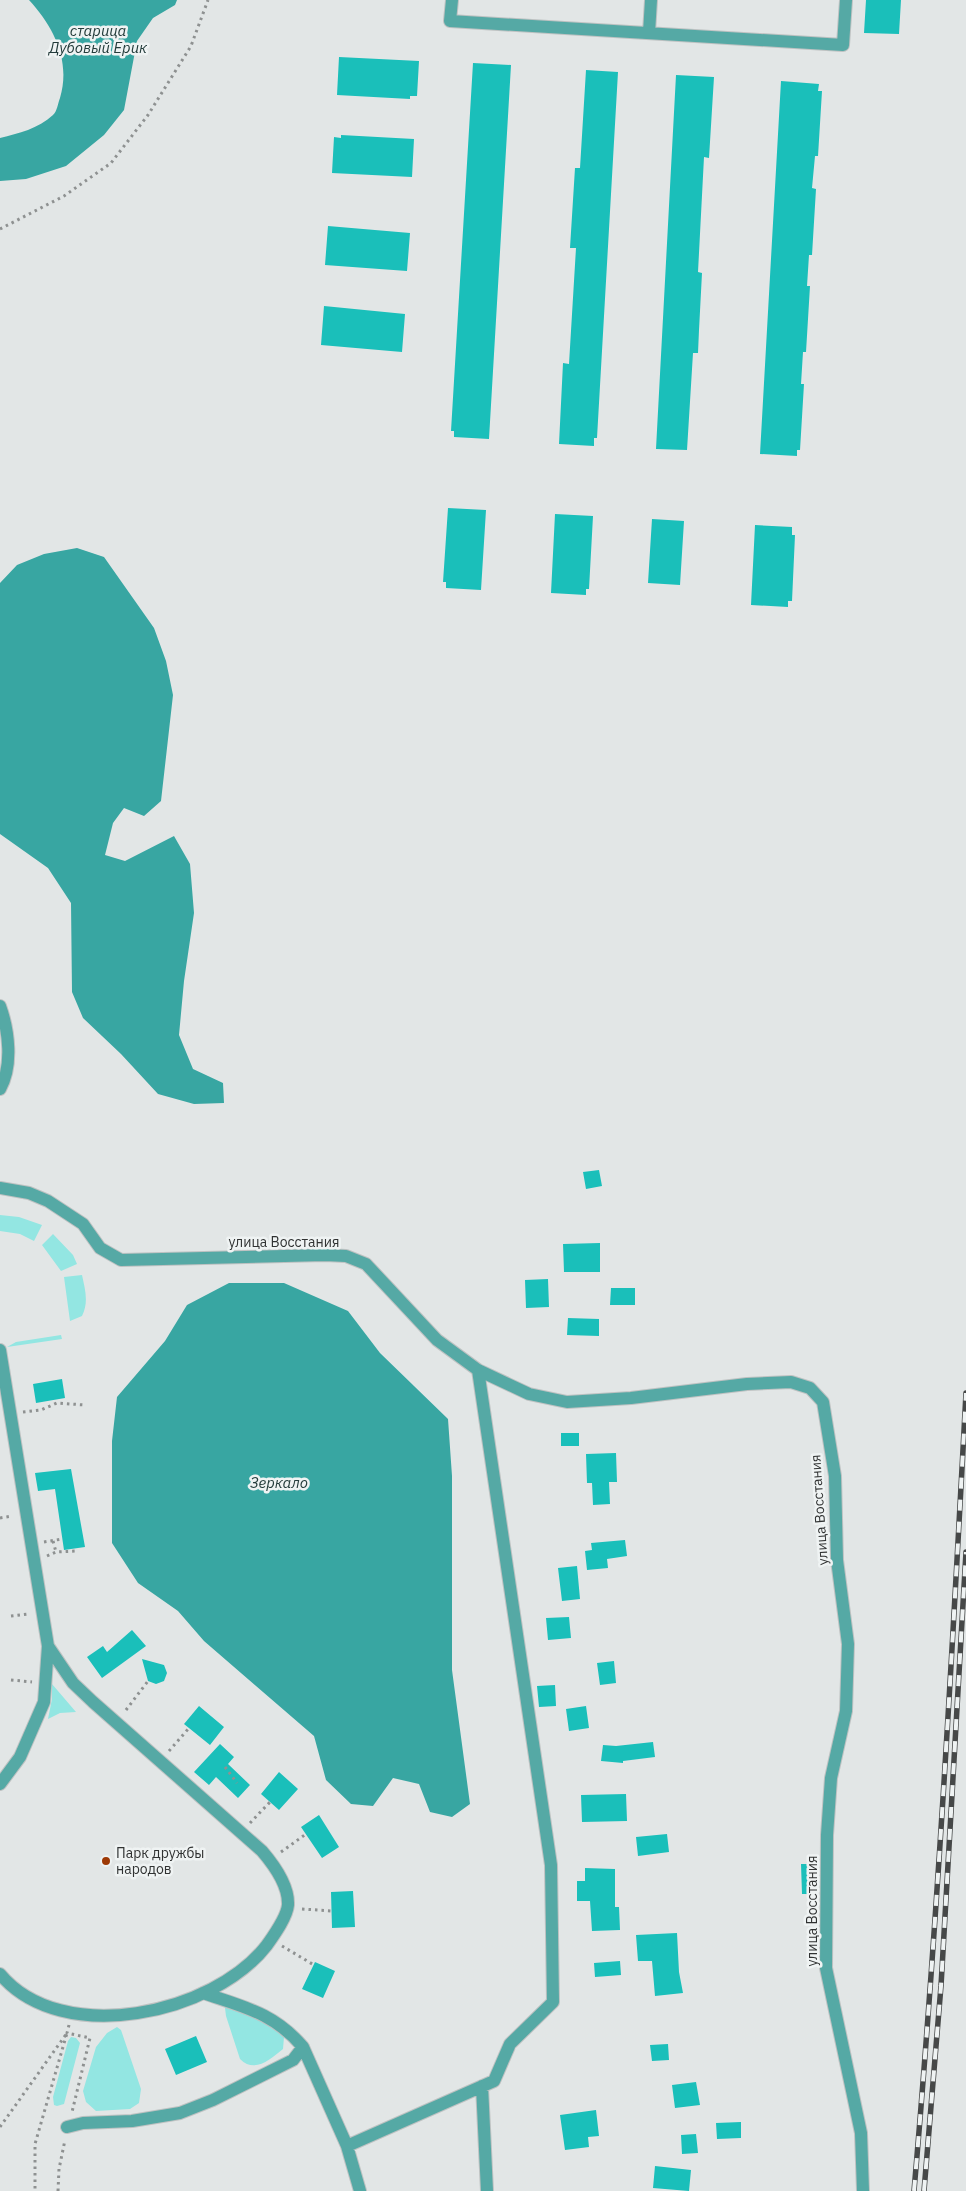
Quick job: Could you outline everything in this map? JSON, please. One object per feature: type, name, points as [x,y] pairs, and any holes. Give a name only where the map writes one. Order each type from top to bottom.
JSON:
[{"type":"street","points":[[452,0],[450,20],[843,45],[846,0]]},
{"type":"street","points":[[649,33],[651,0]]},
{"type":"street","points":[[0,1006],[3,1015],[9,1063],[5,1080],[0,1089]]},
{"type":"street","name":"улица Восстания","points":[[0,1188],[29,1193],[48,1201],[83,1224],[100,1248],[121,1260],[283,1255],[346,1256],[366,1264],[437,1340],[478,1370],[529,1394],[567,1402],[631,1398],[747,1384],[791,1382],[810,1388],[823,1402],[835,1476],[837,1560],[848,1644],[846,1711],[831,1778],[827,1836],[826,1968],[861,2133],[863,2191]]},
{"type":"street","points":[[0,1350],[48,1646],[44,1702],[20,1757],[0,1784]]},
{"type":"street","points":[[347,2146],[494,2081],[510,2044],[553,2002],[551,1864],[478,1370]]},
{"type":"street","points":[[0,1974],[11,1987],[47,2006],[85,2016],[131,2013],[170,2007],[203,1993],[235,1976],[260,1954],[271,1940],[277,1932],[287,1908],[284,1886],[276,1867],[270,1860],[73,1683],[48,1646]]},
{"type":"street","points":[[203,1993],[257,2011],[291,2033],[303,2047],[347,2146],[360,2191]]},
{"type":"street","points":[[67,2127],[83,2123],[132,2121],[180,2113],[213,2100],[293,2060],[303,2047]]},
{"type":"street","points":[[482,2086],[487,2191]]},
{"type":"path","points":[[0,229],[64,196],[111,163],[148,115],[191,46],[208,0]]},
{"type":"path","points":[[10,1413],[41,1410],[58,1403],[85,1405]]},
{"type":"path","points":[[53,1541],[56,1552]]},
{"type":"path","points":[[34,1558],[56,1552],[77,1551]]},
{"type":"path","points":[[116,1723],[148,1681]]},
{"type":"path","points":[[160,1761],[189,1728]]},
{"type":"path","points":[[225,1767],[236,1783]]},
{"type":"path","points":[[240,1832],[270,1802]]},
{"type":"path","points":[[270,1860],[306,1834]]},
{"type":"path","points":[[287,1908],[332,1911]]},
{"type":"path","points":[[271,1940],[314,1965]]},
{"type":"path","points":[[35,2191],[35,2144],[72,2012]]},
{"type":"path","points":[[0,2127],[67,2033]]},
{"type":"path","points":[[58,2191],[67,2127],[90,2038],[67,2033]]},
{"type":"shaded area","points":[[0,1215],[19,1217],[42,1225],[34,1241],[20,1234],[0,1231]]},
{"type":"shaded area","points":[[53,1234],[73,1255],[77,1264],[61,1271],[42,1245]]},
{"type":"shaded area","points":[[82,1275],[86,1295],[84,1311],[82,1316],[70,1321],[64,1277]]},
{"type":"shaded area","points":[[61,1335],[62,1339],[7,1347],[16,1342]]},
{"type":"shaded area","points":[[52,1684],[76,1712],[60,1713],[48,1719],[52,1699]]},
{"type":"shaded area","points":[[228,2005],[283,2031],[283,2049],[268,2061],[257,2065],[251,2065],[240,2059],[226,2016],[225,2008]]},
{"type":"shaded area","points":[[117,2027],[121,2030],[141,2089],[139,2103],[130,2109],[96,2111],[86,2102],[83,2091],[96,2047],[107,2033]]},
{"type":"shaded area","points":[[71,2037],[76,2038],[80,2043],[64,2104],[57,2106],[54,2105],[53,2097],[68,2041]]},
{"type":"water","name":"старица Дубовый Ерик","points":[[29,0],[177,0],[175,5],[153,18],[137,41],[124,110],[104,135],[66,166],[26,179],[0,181],[0,138],[35,127],[53,115],[56,112],[63,84],[62,58],[58,45],[46,22]]},
{"type":"water","points":[[77,548],[104,557],[154,628],[166,661],[173,695],[161,801],[144,816],[124,808],[113,823],[105,855],[125,861],[174,836],[190,864],[194,913],[184,981],[179,1035],[193,1069],[223,1083],[224,1103],[194,1104],[158,1094],[121,1054],[83,1018],[72,992],[71,903],[48,868],[0,834],[0,583],[17,565],[44,554]]},
{"type":"water","name":"Зеркало","points":[[229,1283],[284,1283],[348,1311],[380,1353],[448,1419],[452,1476],[452,1670],[470,1804],[452,1817],[430,1812],[419,1784],[393,1778],[373,1806],[351,1804],[326,1780],[314,1736],[204,1641],[178,1611],[138,1583],[112,1543],[112,1441],[117,1397],[165,1341],[187,1305]]},
{"type":"building","points":[[866,0],[901,0],[899,34],[864,33]]},
{"type":"building","points":[[339,57],[419,61],[417,96],[410,96],[410,99],[337,95]]},
{"type":"building","points":[[473,63],[511,65],[489,439],[454,437],[454,431],[451,431]]},
{"type":"building","points":[[586,70],[618,72],[597,438],[594,438],[594,446],[559,444],[563,363],[569,364],[576,248],[570,248],[575,168],[580,168]]},
{"type":"building","points":[[676,75],[714,77],[709,158],[704,157],[698,272],[702,273],[698,353],[693,353],[687,450],[656,449]]},
{"type":"building","points":[[781,81],[819,84],[818,91],[822,91],[818,156],[815,156],[812,188],[816,189],[812,255],[809,255],[807,286],[810,286],[806,352],[803,352],[801,384],[804,384],[800,450],[797,450],[797,456],[760,454]]},
{"type":"building","points":[[341,135],[414,139],[412,177],[332,173],[334,137],[341,138]]},
{"type":"building","points":[[328,226],[410,233],[407,271],[325,265]]},
{"type":"building","points":[[324,306],[405,314],[402,352],[321,345]]},
{"type":"building","points":[[448,508],[486,510],[481,590],[446,588],[446,582],[443,582]]},
{"type":"building","points":[[555,514],[593,516],[589,589],[586,589],[586,595],[551,593]]},
{"type":"building","points":[[652,519],[684,521],[680,585],[648,583]]},
{"type":"building","points":[[755,525],[792,527],[792,535],[795,535],[792,601],[788,601],[788,607],[751,605]]},
{"type":"building","points":[[599,1170],[602,1186],[586,1189],[583,1172]]},
{"type":"building","points":[[600,1243],[600,1272],[564,1272],[563,1244]]},
{"type":"building","points":[[548,1279],[549,1307],[526,1308],[525,1280]]},
{"type":"building","points":[[611,1288],[635,1288],[635,1305],[610,1305]]},
{"type":"building","points":[[568,1318],[599,1319],[599,1336],[567,1335]]},
{"type":"building","points":[[62,1379],[65,1398],[36,1403],[33,1384]]},
{"type":"building","points":[[561,1433],[579,1433],[579,1446],[561,1446]]},
{"type":"building","points":[[616,1453],[617,1482],[609,1482],[610,1504],[593,1505],[592,1483],[587,1483],[586,1454]]},
{"type":"building","points":[[71,1469],[85,1547],[64,1550],[55,1489],[38,1491],[35,1473]]},
{"type":"building","points":[[625,1540],[627,1556],[607,1559],[608,1568],[587,1570],[585,1551],[592,1550],[591,1543]]},
{"type":"building","points":[[577,1566],[580,1599],[562,1601],[558,1568]]},
{"type":"building","points":[[569,1617],[571,1638],[548,1640],[546,1618]]},
{"type":"building","points":[[132,1630],[146,1646],[102,1678],[87,1657],[103,1646],[107,1652]]},
{"type":"building","points":[[142,1659],[164,1665],[167,1673],[164,1681],[156,1684],[148,1681]]},
{"type":"building","points":[[614,1661],[616,1683],[600,1685],[597,1663]]},
{"type":"building","points":[[555,1685],[556,1706],[539,1707],[537,1686]]},
{"type":"building","points":[[199,1706],[224,1727],[210,1745],[184,1724]]},
{"type":"building","points":[[586,1706],[589,1728],[569,1731],[566,1709]]},
{"type":"building","points":[[653,1742],[655,1757],[623,1761],[623,1763],[601,1761],[603,1745],[616,1746]]},
{"type":"building","points":[[220,1744],[234,1757],[228,1764],[250,1785],[238,1798],[216,1777],[209,1785],[194,1772]]},
{"type":"building","points":[[279,1772],[298,1789],[279,1810],[261,1794]]},
{"type":"building","points":[[626,1794],[627,1821],[582,1822],[581,1795]]},
{"type":"building","points":[[319,1815],[339,1847],[322,1858],[301,1827]]},
{"type":"building","points":[[667,1834],[669,1852],[638,1856],[636,1837]]},
{"type":"building","points":[[801,1864],[816,1864],[817,1894],[802,1894]]},
{"type":"building","points":[[585,1868],[615,1869],[615,1907],[619,1907],[620,1930],[592,1931],[590,1901],[577,1901],[577,1881],[585,1881]]},
{"type":"building","points":[[353,1891],[355,1927],[332,1928],[331,1892]]},
{"type":"building","points":[[677,1933],[679,1972],[683,1993],[655,1996],[652,1961],[638,1961],[636,1935]]},
{"type":"building","points":[[620,1961],[621,1975],[595,1977],[594,1963]]},
{"type":"building","points":[[315,1962],[335,1971],[323,1998],[302,1989]]},
{"type":"building","points":[[196,2036],[207,2062],[176,2075],[165,2049]]},
{"type":"building","points":[[668,2044],[669,2060],[652,2061],[650,2045]]},
{"type":"building","points":[[696,2082],[700,2105],[675,2108],[672,2085]]},
{"type":"building","points":[[596,2110],[599,2136],[588,2137],[589,2147],[565,2150],[560,2115]]},
{"type":"building","points":[[741,2122],[741,2138],[717,2139],[716,2123]]},
{"type":"building","points":[[696,2134],[698,2153],[682,2154],[681,2135]]},
{"type":"building","points":[[655,2166],[691,2170],[689,2191],[653,2188]]},
{"type":"railway","points":[[914,2191],[930,1992],[966,1393]]},
{"type":"railway","points":[[924,2191],[941,1986],[966,1552]]},
{"type":"place","name":"Парк дружбы народов","points":[[106,1861]]}]
